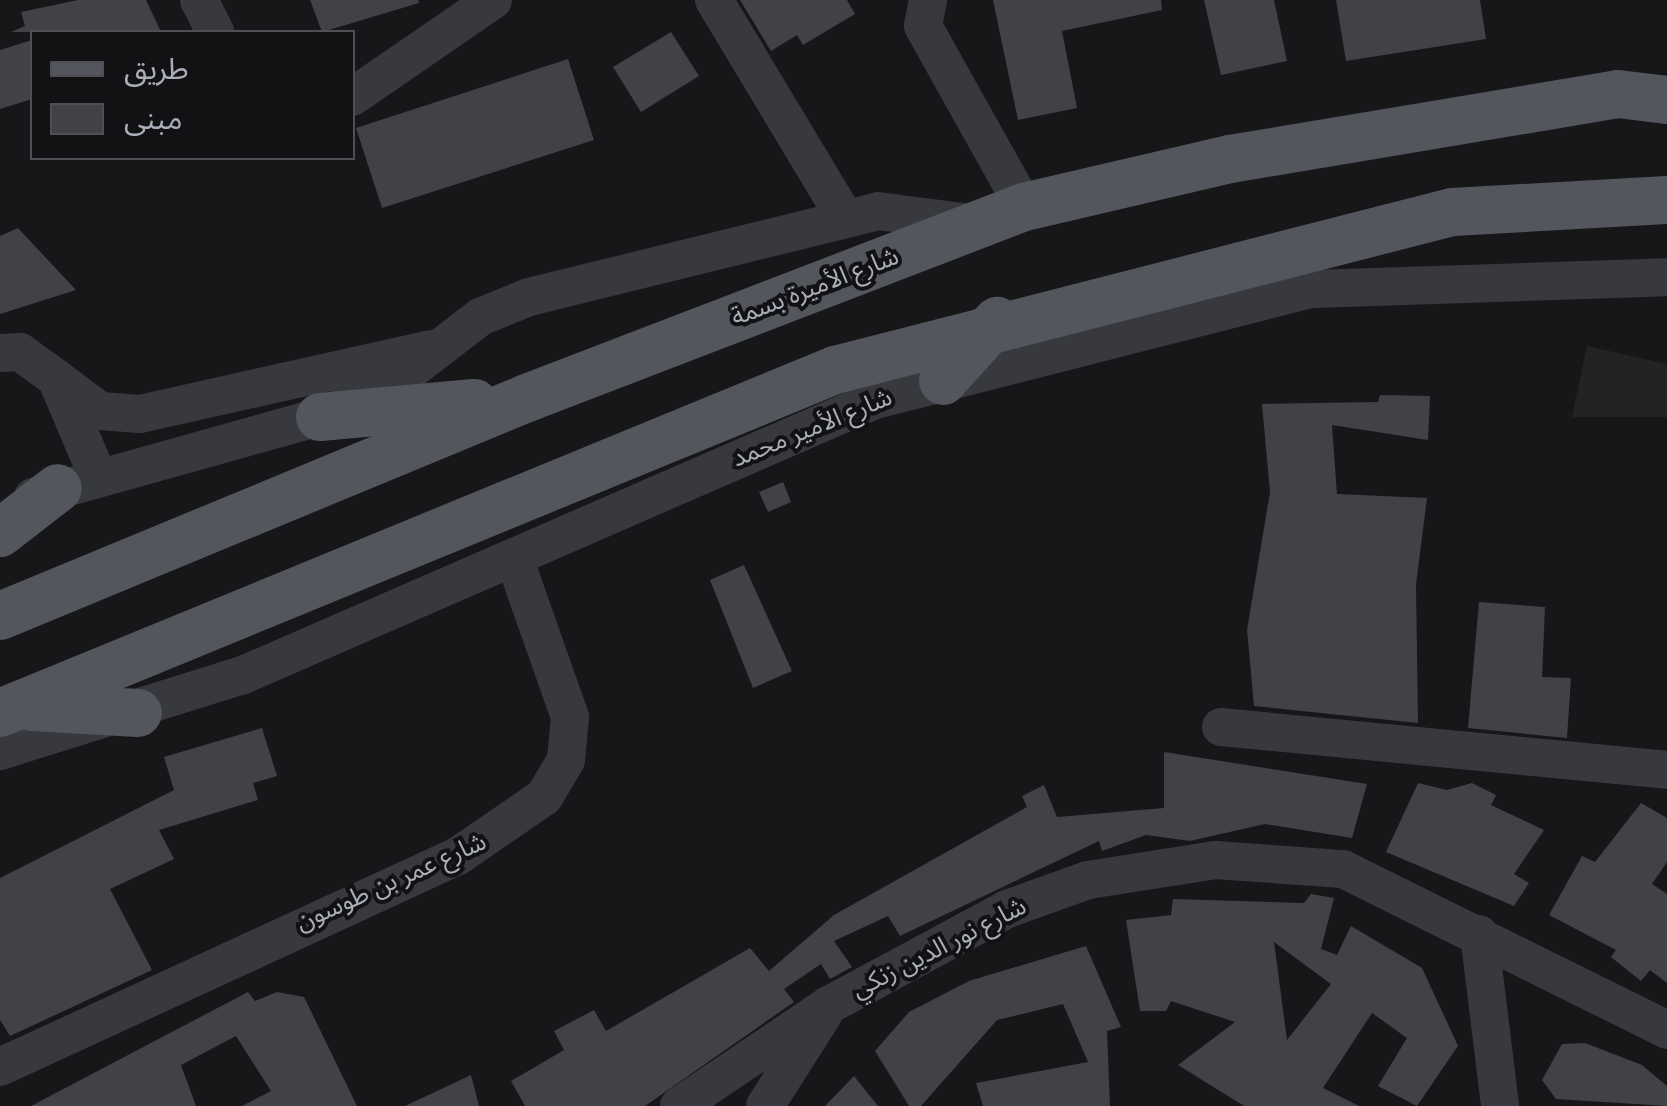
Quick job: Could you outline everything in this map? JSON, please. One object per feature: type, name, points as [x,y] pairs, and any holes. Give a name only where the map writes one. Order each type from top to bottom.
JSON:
[{"type":"main road","points":[[1618,94],[1667,64]]},
{"type":"main road","name":"شارع الأميرة بسمة","points":[[0,616],[527,398],[1024,206],[1230,159],[1618,94],[1667,100]]},
{"type":"main road","points":[[9,710],[835,370],[997,322],[1452,212],[1667,200]]},
{"type":"main road","points":[[943,381],[997,322]]},
{"type":"main road","points":[[320,417],[527,398]]},
{"type":"main road","points":[[0,532],[78,483]]},
{"type":"main road","points":[[9,710],[138,713]]},
{"type":"street","points":[[199,0],[215,30]]},
{"type":"street","points":[[355,95],[493,0]]},
{"type":"street","points":[[714,0],[845,218]]},
{"type":"street","points":[[928,0],[923,26],[1024,206]]},
{"type":"street","points":[[0,510],[78,483],[320,417],[396,381],[480,317],[529,296],[845,218],[918,211],[978,224]]},
{"type":"street","name":"شارع الأمير محمد","points":[[0,751],[138,713],[514,558],[810,424],[943,381],[1312,289],[1667,278]]},
{"type":"street","points":[[0,353],[20,352],[100,410],[140,414],[443,346]]},
{"type":"street","points":[[56,378],[78,483]]},
{"type":"street","name":"شارع عمر بن طوسون","points":[[0,1066],[458,856],[544,796],[566,760],[570,717],[514,558]]},
{"type":"street","points":[[1220,727],[1667,770]]},
{"type":"street","name":"شارع نور الدين زنكي","points":[[766,1106],[829,1004],[1007,910],[1088,880],[1216,860],[1343,869],[1667,1030]]},
{"type":"street","points":[[1478,934],[1500,1106]]},
{"type":"street","points":[[679,1106],[829,1004]]},
{"type":"shaded area","points":[[1587,346],[1667,364],[1667,417],[1572,417]]},
{"type":"building","points":[[78,0],[146,0],[160,30],[11,32],[25,26],[21,12]]},
{"type":"building","points":[[310,0],[419,3],[329,30],[321,30]]},
{"type":"building","points":[[740,0],[847,0],[855,14],[803,45],[797,35],[771,51]]},
{"type":"building","points":[[993,0],[1161,0],[1162,10],[1062,31],[1077,108],[1018,120]]},
{"type":"building","points":[[1204,0],[1274,0],[1287,61],[1221,75]]},
{"type":"building","points":[[1336,0],[1480,0],[1486,39],[1346,61]]},
{"type":"building","points":[[671,32],[699,76],[641,112],[613,67]]},
{"type":"building","points":[[30,41],[30,100],[0,109],[0,50]]},
{"type":"building","points":[[568,59],[594,140],[382,208],[356,128]]},
{"type":"building","points":[[18,228],[76,290],[0,314],[0,236]]},
{"type":"building","points":[[1380,395],[1430,396],[1428,440],[1332,425],[1337,494],[1427,498],[1416,584],[1418,723],[1254,706],[1247,630],[1270,492],[1262,404],[1378,402]]},
{"type":"building","points":[[783,482],[791,502],[768,512],[759,492]]},
{"type":"building","points":[[744,565],[792,671],[753,688],[710,580]]},
{"type":"building","points":[[1479,602],[1545,607],[1542,677],[1571,678],[1567,738],[1468,728]]},
{"type":"building","points":[[262,728],[277,776],[253,783],[258,800],[159,830],[174,859],[110,889],[152,970],[10,1036],[0,1020],[0,878],[174,790],[164,757]]},
{"type":"building","points":[[1164,752],[1367,784],[1352,838],[1265,824],[1190,841],[1146,835],[1102,851],[1099,841],[900,936],[888,916],[834,941],[852,967],[830,979],[821,964],[784,989],[794,1002],[645,1106],[525,1106],[511,1081],[564,1050],[554,1031],[594,1010],[606,1031],[750,948],[769,971],[834,915],[1027,807],[1022,796],[1044,785],[1057,817],[1164,808]]},
{"type":"building","points":[[1418,783],[1447,790],[1472,783],[1496,795],[1491,805],[1544,830],[1514,874],[1529,883],[1514,906],[1386,852]]},
{"type":"building","points":[[1641,803],[1667,818],[1667,862],[1652,884],[1667,894],[1667,983],[1650,970],[1641,981],[1611,957],[1616,950],[1549,915],[1582,856],[1595,862]]},
{"type":"building","points":[[1311,894],[1334,898],[1321,949],[1337,955],[1351,926],[1422,968],[1458,1046],[1417,1106],[1378,1086],[1407,1038],[1372,1013],[1323,1088],[1359,1106],[1244,1106],[1178,1065],[1235,1022],[1171,1001],[1166,1011],[1140,1011],[1126,920],[1171,915],[1173,899],[1304,903]],"holes":[[[1274,942],[1331,984],[1287,1040]]]},
{"type":"building","points":[[1086,946],[1121,1027],[1107,1031],[1110,1106],[983,1106],[976,1083],[1088,1062],[1063,1004],[997,1020],[921,1106],[909,1106],[875,1051],[909,1012],[969,981]]},
{"type":"building","points":[[248,992],[255,1001],[277,992],[304,997],[357,1106],[242,1106],[271,1091],[236,1036],[181,1065],[196,1106],[31,1106]]},
{"type":"building","points":[[1585,1043],[1642,1065],[1667,1086],[1667,1106],[1556,1099],[1542,1080],[1562,1044]]},
{"type":"building","points":[[471,1075],[479,1106],[405,1106]]},
{"type":"building","points":[[854,1076],[878,1106],[825,1106]]}]
